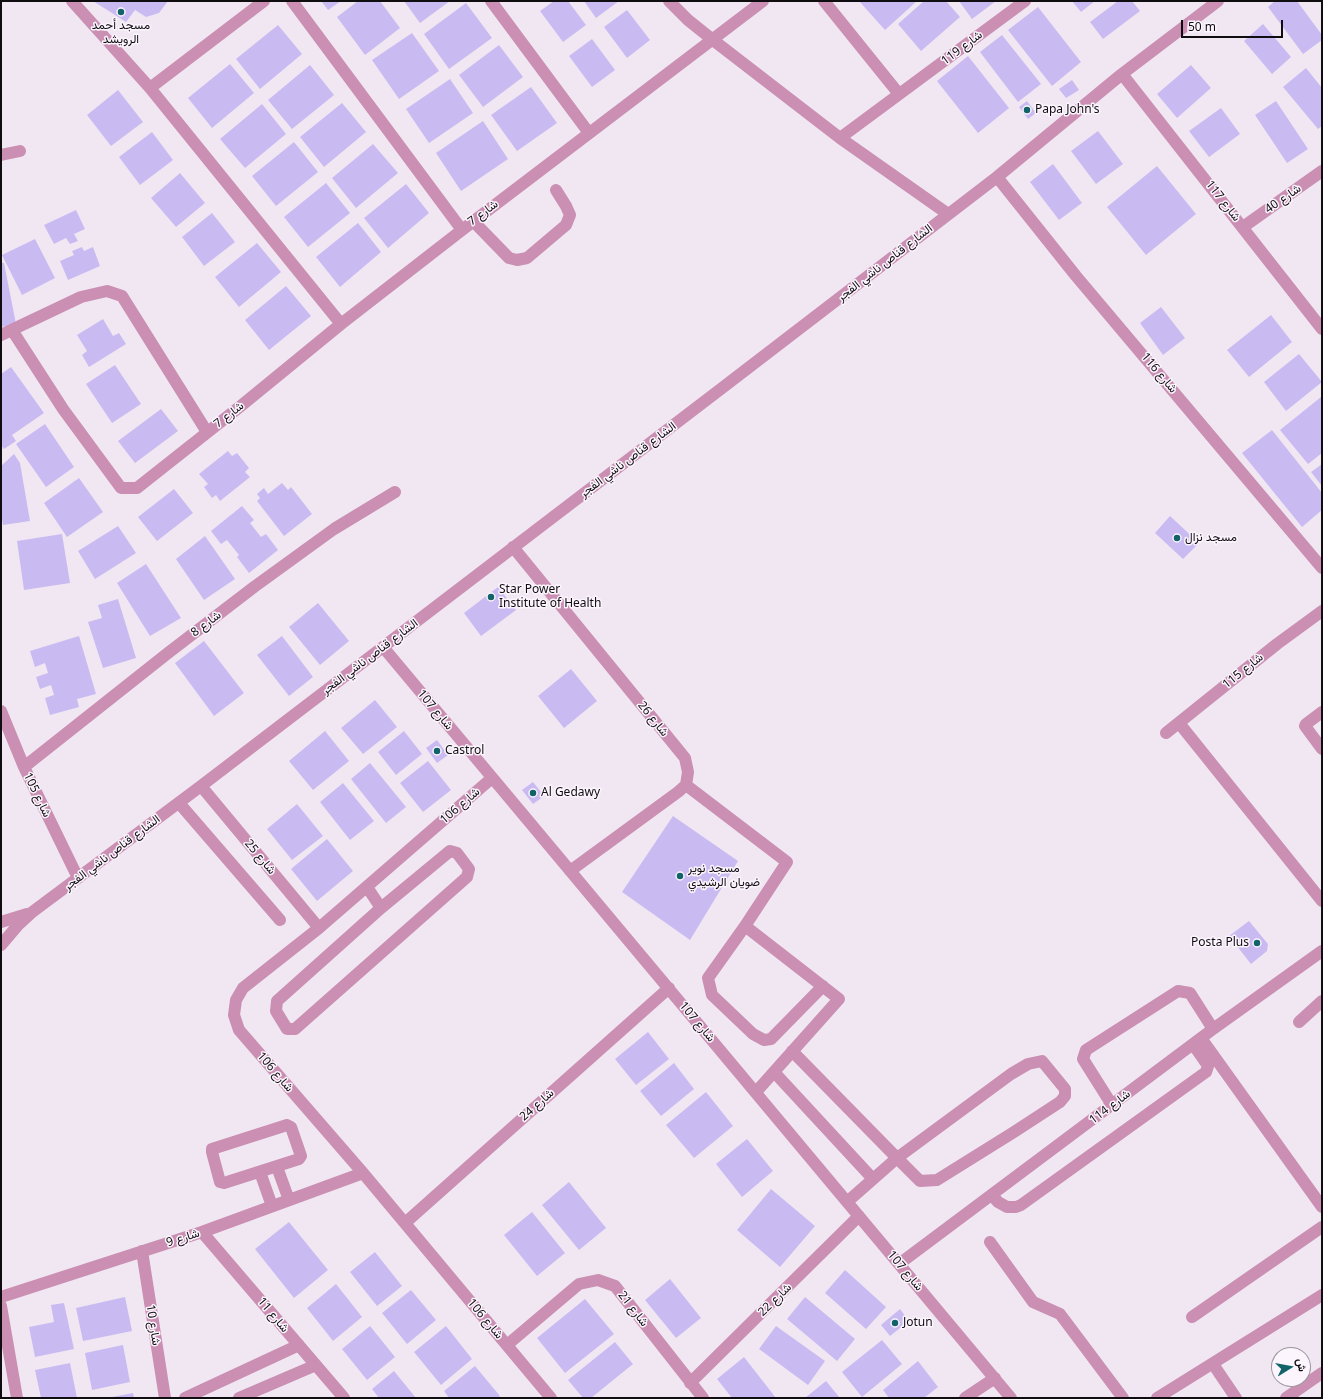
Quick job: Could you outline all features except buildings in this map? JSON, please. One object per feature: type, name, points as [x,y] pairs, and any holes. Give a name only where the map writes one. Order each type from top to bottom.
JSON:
[{"type":"street","points":[[72,1],[150,88],[341,324]]},
{"type":"street","points":[[150,88],[264,1]]},
{"type":"street","points":[[292,1],[462,230]]},
{"type":"street","points":[[491,1],[589,133]]},
{"type":"street","points":[[669,1],[688,20],[840,138],[948,214]]},
{"type":"street","name":"شارع 7","points":[[207,432],[122,296],[107,291],[81,297],[7,333],[121,488],[137,488],[472,221],[763,1]]},
{"type":"street","points":[[824,1],[900,94]]},
{"type":"street","name":"شارع 119","points":[[840,138],[1025,1]]},
{"type":"street","name":"الشارع قناص ناشي الفجر","points":[[1,945],[18,925],[32,912],[179,803],[997,177],[1122,74],[1218,1]]},
{"type":"street","name":"شارع 117","points":[[1122,74],[1322,329]]},
{"type":"street","points":[[1,155],[20,151]]},
{"type":"street","name":"شارع 40","points":[[1243,227],[1322,171]]},
{"type":"street","name":"شارع 116","points":[[997,177],[1076,276],[1318,555],[1322,568]]},
{"type":"street","points":[[472,221],[508,258],[517,260],[527,258],[566,225],[570,215],[556,190]]},
{"type":"street","name":"شارع 8","points":[[24,767],[254,587],[334,529],[395,492]]},
{"type":"street","name":"شارع 26","points":[[513,547],[685,758],[688,772],[686,785]]},
{"type":"street","name":"شارع 115","points":[[1166,733],[1277,644],[1322,611]]},
{"type":"street","name":"شارع 107","points":[[383,647],[1011,1398]]},
{"type":"street","name":"شارع 105","points":[[1,711],[24,767],[78,878]]},
{"type":"street","points":[[1322,712],[1305,726],[1322,749]]},
{"type":"street","points":[[1179,723],[1322,901]]},
{"type":"street","name":"شارع 106","points":[[492,778],[319,928],[243,988],[236,1000],[234,1015],[239,1030],[363,1173],[551,1398]]},
{"type":"street","points":[[570,871],[686,785],[787,862],[745,926],[708,978],[712,995],[753,1034],[764,1040],[771,1039],[823,986]]},
{"type":"street","name":"شارع 25","points":[[201,786],[319,928]]},
{"type":"street","points":[[179,803],[280,920]]},
{"type":"street","points":[[450,851],[457,853],[468,869],[467,877],[295,1029],[287,1029],[276,1011],[277,1000],[381,908],[450,851]]},
{"type":"street","points":[[367,887],[381,908]]},
{"type":"street","name":"الشارع قناص ناشي الفجر","points":[[1,922],[32,912]]},
{"type":"street","points":[[745,926],[839,999],[756,1092]]},
{"type":"street","name":"شارع 114","points":[[899,1264],[1213,1029],[1322,951]]},
{"type":"street","name":"شارع 24","points":[[405,1223],[669,988]]},
{"type":"street","points":[[1112,1105],[1083,1059],[1086,1050],[1178,991],[1190,993],[1213,1029]]},
{"type":"street","points":[[1299,1022],[1322,1001]]},
{"type":"street","points":[[992,1195],[1002,1205],[1007,1207],[1012,1208],[1020,1205],[1206,1072],[1208,1066],[1197,1041]]},
{"type":"street","points":[[1197,1041],[1322,1207]]},
{"type":"street","points":[[792,1051],[897,1158],[920,1181],[937,1180],[1014,1132],[1060,1102],[1065,1096],[1065,1089],[1042,1061],[1028,1064],[1011,1074],[897,1158],[847,1202]]},
{"type":"street","points":[[774,1072],[873,1179]]},
{"type":"street","points":[[289,1126],[291,1127],[300,1156],[298,1159],[277,1167],[222,1183],[220,1182],[212,1149],[289,1126]]},
{"type":"street","points":[[277,1167],[289,1200]]},
{"type":"street","points":[[260,1172],[272,1206]]},
{"type":"street","name":"شارع 9","points":[[1,1297],[202,1232],[363,1173]]},
{"type":"street","name":"شارع 22","points":[[690,1383],[860,1216]]},
{"type":"street","points":[[1192,1317],[1322,1227]]},
{"type":"street","name":"شارع 11","points":[[202,1232],[344,1398]]},
{"type":"street","points":[[990,1242],[1033,1302],[1060,1314],[1123,1398]]},
{"type":"street","name":"شارع 10","points":[[142,1251],[165,1398]]},
{"type":"street","name":"شارع 21","points":[[507,1345],[579,1284],[598,1280],[615,1286],[703,1398]]},
{"type":"street","points":[[1157,1398],[1322,1295]]},
{"type":"street","points":[[1,1306],[17,1398]]},
{"type":"street","points":[[185,1398],[299,1345]]},
{"type":"street","points":[[1213,1364],[1236,1398]]},
{"type":"street","points":[[239,1398],[316,1365]]},
{"type":"street","points":[[1286,1398],[1322,1373]]},
{"type":"street","points":[[965,1398],[995,1378]]},
{"type":"place","name":"مسجد أحمد الرويشد","points":[[121,12]]},
{"type":"place","name":"Papa John's","points":[[1027,110]]},
{"type":"place","name":"مسجد نزال","points":[[1177,538]]},
{"type":"place","name":"Star Power Institute of Health","points":[[491,597]]},
{"type":"place","name":"Castrol","points":[[437,751]]},
{"type":"place","name":"Al Gedawy","points":[[533,793]]},
{"type":"place","name":"مسجد نوير ضويان الرشيدي","points":[[680,876]]},
{"type":"place","name":"Posta Plus","points":[[1257,943]]},
{"type":"place","name":"Jotun","points":[[895,1323]]}]
